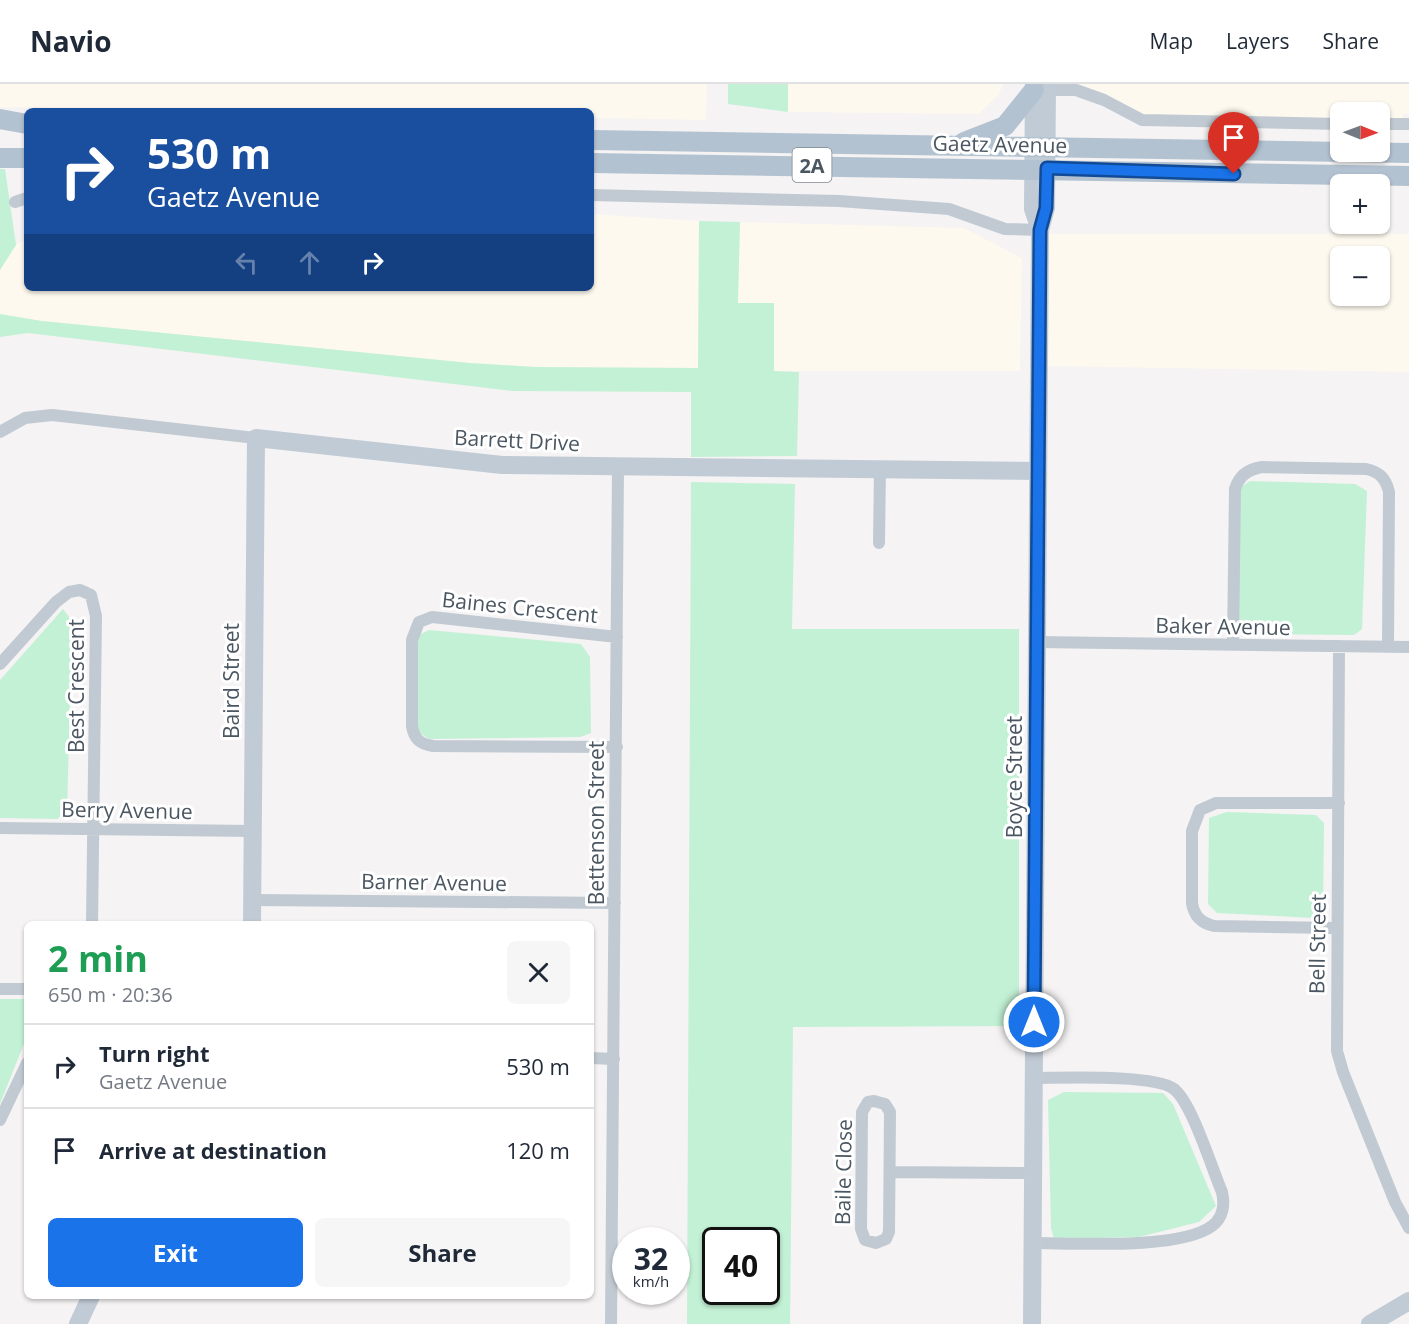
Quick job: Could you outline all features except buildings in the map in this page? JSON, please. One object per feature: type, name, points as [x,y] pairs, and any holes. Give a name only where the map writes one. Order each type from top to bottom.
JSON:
[{"type":"main road","points":[[954,146],[1005,126],[1040,87]]},
{"type":"main road","points":[[0,118],[24,123]]},
{"type":"main road","points":[[0,129],[24,129]]},
{"type":"main road","name":"Gaetz Avenue","points":[[594,140],[1409,153]]},
{"type":"main road","points":[[0,158],[24,158]]},
{"type":"main road","name":"Gaetz Avenue","points":[[594,163],[1040,168],[1300,176],[1409,176]]},
{"type":"street","points":[[1040,87],[1076,90],[1104,100],[1142,120],[1330,124]]},
{"type":"street","name":"Boyce Street","points":[[1032,1324],[1040,230],[1033,209],[1040,168],[1040,87]]},
{"type":"street","points":[[1390,124],[1409,124]]},
{"type":"street","points":[[594,195],[839,201],[949,209],[1005,229],[1040,230]]},
{"type":"street","name":"Barrett Drive","points":[[0,432],[25,418],[52,415],[478,464],[1037,471]]},
{"type":"street","name":"Baird Street","points":[[252,921],[256,438]]},
{"type":"street","name":"Bettenson Street","points":[[611,1324],[618,466]]},
{"type":"street","points":[[1233,645],[1235,489],[1242,476],[1262,467],[1366,469],[1374,470],[1386,480],[1389,492],[1388,646]]},
{"type":"street","points":[[879,543],[880,469]]},
{"type":"street","name":"Best Crescent","points":[[0,664],[63,596],[80,590],[91,595],[96,616],[95,829]]},
{"type":"street","name":"Baines Crescent","points":[[616,747],[433,746],[422,744],[415,737],[412,726],[411,640],[418,622],[432,617],[617,637]]},
{"type":"street","name":"Baker Avenue","points":[[1037,642],[1409,646]]},
{"type":"street","name":"Bell Street","points":[[1339,646],[1336,1038],[1339,1062],[1395,1202],[1409,1228]]},
{"type":"street","points":[[1337,928],[1214,926],[1201,920],[1194,911],[1192,903],[1192,831],[1200,810],[1216,803],[1339,803]]},
{"type":"street","name":"Berry Avenue","points":[[0,828],[253,831]]},
{"type":"street","points":[[92,921],[95,829]]},
{"type":"street","name":"Barner Avenue","points":[[253,900],[615,903]]},
{"type":"street","points":[[0,989],[24,989]]},
{"type":"street","points":[[594,1058],[614,1059]]},
{"type":"street","points":[[0,1120],[24,1069]]},
{"type":"street","points":[[1033,1243],[1162,1241],[1206,1230],[1218,1221],[1223,1207],[1222,1192],[1189,1110],[1174,1088],[1151,1081],[1034,1078]]},
{"type":"street","name":"Baile Close","points":[[880,1101],[890,1112],[890,1172],[889,1232],[886,1239],[876,1243],[865,1240],[861,1229],[862,1112],[868,1102],[880,1101]]},
{"type":"street","points":[[890,1172],[1033,1173]]},
{"type":"street","points":[[78,1324],[90,1299]]},
{"type":"street","points":[[1370,1324],[1409,1301]]},
{"type":"shaded area","points":[[0,84],[707,84],[706,120],[594,118],[594,108],[0,107]]},
{"type":"shaded area","points":[[788,84],[1003,84],[999,94],[979,114],[788,112]]},
{"type":"shaded area","points":[[1047,84],[1409,84],[1409,114],[1403,114],[1403,124],[1390,124],[1390,102],[1330,102],[1330,124],[1142,120]]},
{"type":"shaded area","points":[[594,214],[699,221],[698,368],[535,367],[470,363],[42,321],[0,314],[0,270],[16,245],[24,240],[24,291],[594,291]]},
{"type":"shaded area","points":[[740,222],[964,228],[1022,258],[1020,371],[774,371],[774,303],[738,303]]},
{"type":"shaded area","points":[[1045,234],[1409,234],[1409,372],[1047,366]]},
{"type":"green space","points":[[728,84],[788,84],[788,112],[728,104]]},
{"type":"green space","points":[[0,169],[5,169],[16,245],[0,270]]},
{"type":"green space","points":[[699,221],[740,222],[738,303],[774,303],[774,371],[799,372],[797,456],[691,457],[691,392],[513,391],[28,333],[0,337],[0,314],[42,321],[470,363],[535,367],[698,368]]},
{"type":"green space","points":[[1250,481],[1355,484],[1367,491],[1362,629],[1354,635],[1245,634],[1234,626],[1235,491]]},
{"type":"green space","points":[[691,482],[795,484],[792,629],[1019,629],[1019,1026],[793,1027],[790,1324],[687,1324],[687,1305],[690,1305],[690,1227],[687,1227]]},
{"type":"green space","points":[[63,609],[72,621],[67,813],[57,819],[0,818],[0,680]]},
{"type":"green space","points":[[429,630],[581,644],[590,657],[591,733],[580,737],[429,739],[415,730],[413,638]]},
{"type":"green space","points":[[1227,812],[1316,815],[1324,823],[1323,912],[1314,918],[1217,913],[1208,904],[1209,818]]},
{"type":"green space","points":[[0,999],[24,999],[24,1044],[0,1104]]},
{"type":"green space","points":[[1064,1092],[1163,1093],[1173,1104],[1216,1206],[1199,1222],[1139,1237],[1054,1239],[1051,1228],[1048,1100]]},
{"type":"route","points":[[1034,1022],[1040,230],[1046,208],[1047,168],[1234,174]]}]
